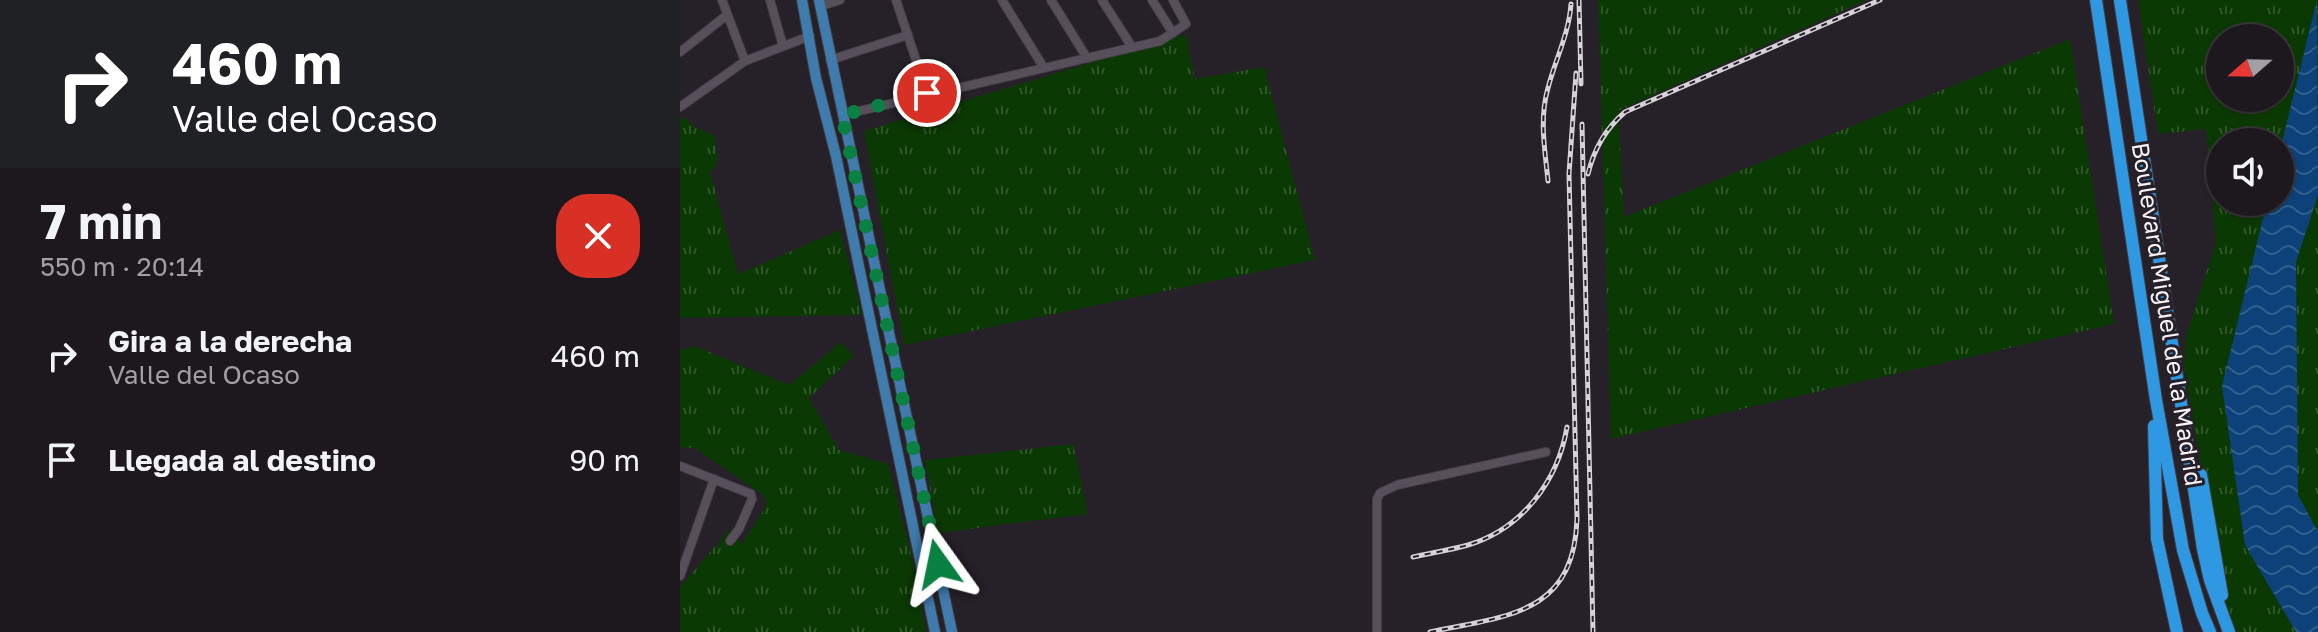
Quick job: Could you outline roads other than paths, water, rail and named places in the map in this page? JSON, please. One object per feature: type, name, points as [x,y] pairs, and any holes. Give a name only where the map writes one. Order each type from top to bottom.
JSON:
[{"type":"highway","name":"Boulevard Miguel de la Madrid","points":[[2096,0],[2156,400],[2183,550],[2210,632]]},
{"type":"highway","name":"Boulevard Miguel de la Madrid","points":[[2120,0],[2210,580],[2231,632]]},
{"type":"highway","points":[[2156,400],[2156,528],[2177,632]]},
{"type":"main road","points":[[802,0],[935,632]]},
{"type":"main road","points":[[820,3],[952,632]]},
{"type":"street","points":[[722,0],[745,61]]},
{"type":"street","points":[[770,0],[783,46]]},
{"type":"street","points":[[820,3],[840,0]]},
{"type":"street","points":[[896,0],[927,93]]},
{"type":"street","points":[[1002,0],[1044,68]]},
{"type":"street","points":[[1051,0],[1087,58]]},
{"type":"street","points":[[1102,0],[1132,47]]},
{"type":"street","points":[[1152,0],[1173,33]]},
{"type":"street","points":[[842,115],[1160,41],[1186,24],[1173,0]]},
{"type":"street","points":[[680,52],[727,15]]},
{"type":"street","points":[[830,60],[908,35]]},
{"type":"street","points":[[680,107],[745,61],[810,36]]},
{"type":"street","points":[[1377,632],[1377,499],[1380,493],[1397,485],[1546,452]]},
{"type":"street","points":[[680,466],[740,488],[752,496],[739,529],[730,541]]},
{"type":"street","points":[[680,576],[714,479]]},
{"type":"water","points":[[2317,0],[2318,195],[2296,262],[2298,495],[2318,532],[2318,632],[2296,632],[2245,545],[2222,386],[2264,216],[2294,216],[2294,128],[2285,128],[2289,112],[2294,112],[2294,93]]},
{"type":"railway","points":[[1579,0],[1581,84]]},
{"type":"railway","points":[[1588,174],[1601,140],[1625,112],[1880,0]]},
{"type":"railway","points":[[1548,181],[1544,111],[1548,88],[1568,26],[1571,4]]},
{"type":"railway","points":[[1430,632],[1509,615],[1531,606],[1549,593],[1563,575],[1573,551],[1577,519],[1569,174],[1576,73]]},
{"type":"railway","points":[[1582,124],[1593,632]]},
{"type":"railway","points":[[1413,557],[1487,538],[1521,515],[1546,484],[1567,427]]}]
